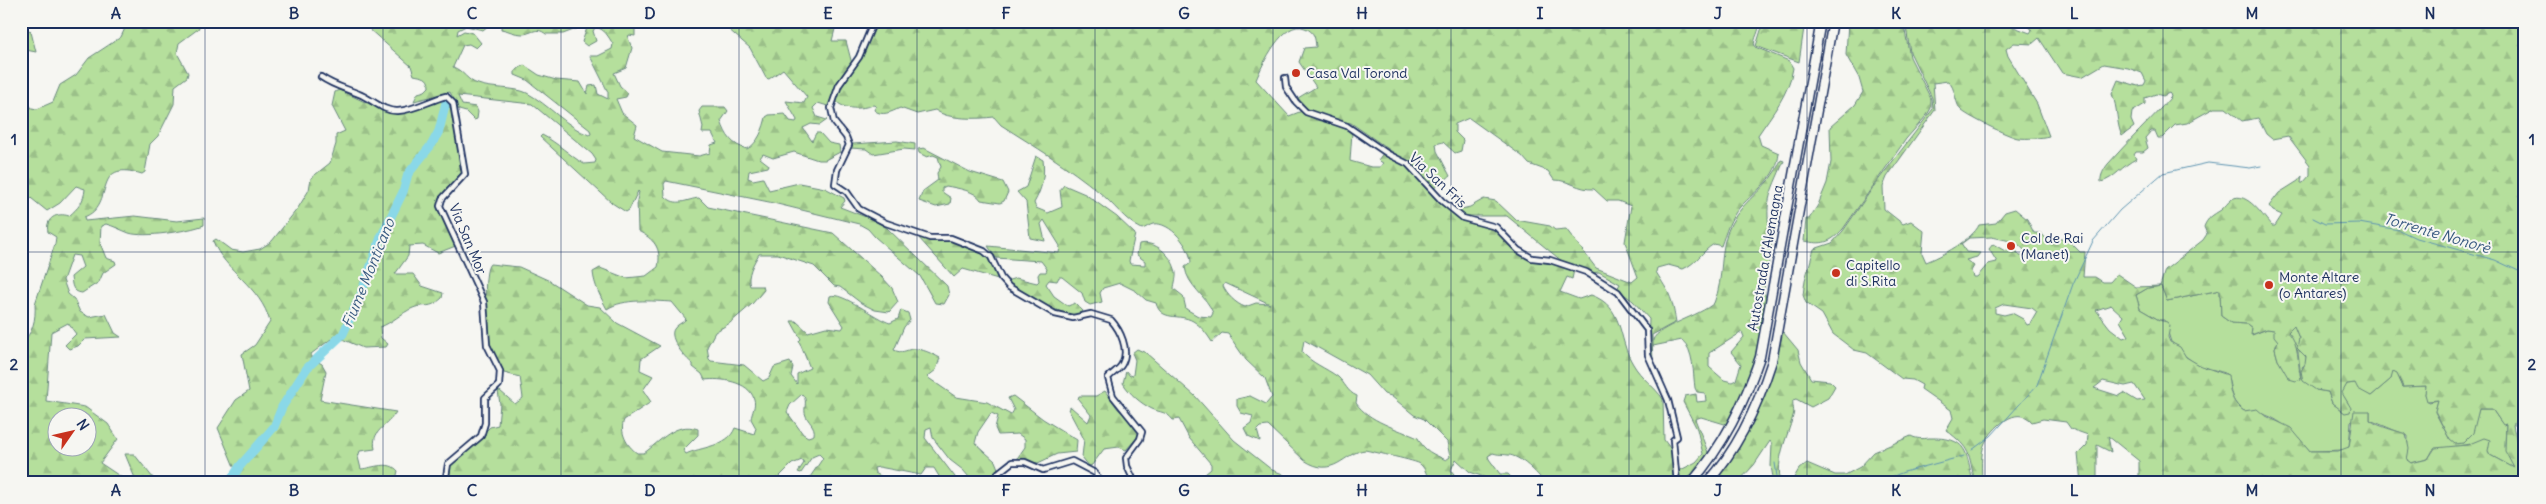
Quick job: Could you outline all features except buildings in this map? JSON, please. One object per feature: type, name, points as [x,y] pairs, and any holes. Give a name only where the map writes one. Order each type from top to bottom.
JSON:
[{"type":"highway","name":"Autostrada d'Alemagna","points":[[1691,483],[1725,436],[1748,392],[1760,356],[1821,21]]},
{"type":"highway","name":"Autostrada d'Alemagna","points":[[1707,483],[1736,443],[1759,399],[1772,361],[1833,21]]},
{"type":"street","points":[[874,21],[859,57],[838,85],[831,108],[834,122],[846,137],[849,147],[837,170],[835,184],[847,192],[859,209],[886,223],[930,238],[951,238],[984,251],[991,258],[1001,278],[1009,287],[1055,314],[1073,318],[1091,314],[1111,320],[1123,342],[1125,351],[1121,366],[1108,378],[1111,392],[1142,432],[1140,439],[1126,458],[1127,466],[1135,483]]},
{"type":"street","name":"Via San Mor","points":[[321,77],[335,87],[360,94],[382,108],[397,111],[430,103],[446,96],[453,103],[466,171],[462,180],[442,199],[440,206],[484,302],[487,345],[501,375],[499,385],[484,398],[485,423],[481,436],[448,464],[445,483]]},
{"type":"street","name":"Via San Fris","points":[[1285,78],[1286,87],[1296,102],[1306,112],[1348,126],[1388,154],[1408,164],[1442,201],[1463,218],[1496,227],[1518,250],[1532,258],[1550,260],[1586,272],[1625,299],[1646,330],[1648,356],[1670,409],[1677,437],[1673,440],[1677,483]]},
{"type":"street","points":[[996,483],[998,473],[1012,462],[1025,462],[1043,470],[1072,461],[1095,473],[1100,483]]},
{"type":"green space","points":[[115,21],[202,21],[198,29],[179,43],[177,53],[188,73],[187,77],[175,86],[174,104],[158,136],[150,144],[145,172],[142,174],[126,171],[116,172],[109,177],[100,203],[94,211],[84,217],[85,221],[135,216],[177,221],[204,218],[204,225],[178,231],[145,235],[129,233],[106,224],[101,226],[100,243],[106,258],[115,261],[116,264],[103,273],[99,282],[82,293],[74,290],[72,285],[71,277],[83,267],[79,256],[72,255],[63,280],[68,294],[74,299],[80,312],[89,317],[106,314],[115,333],[121,337],[85,339],[78,346],[69,349],[65,345],[76,334],[68,323],[51,332],[46,401],[78,406],[48,406],[48,456],[98,456],[98,417],[108,424],[118,439],[100,463],[121,477],[125,483],[36,483],[21,468],[21,344],[33,326],[35,304],[55,244],[56,237],[48,232],[48,223],[56,216],[69,216],[82,201],[85,189],[76,186],[60,203],[47,211],[21,190],[21,95],[32,108],[37,109],[53,102],[60,85],[76,75],[89,58],[121,37],[126,26],[122,22]]},
{"type":"green space","points":[[360,21],[425,23],[431,21],[494,21],[483,30],[466,26],[458,30],[457,35],[464,31],[473,33],[481,43],[476,48],[469,44],[463,45],[453,67],[478,84],[527,93],[573,127],[589,135],[591,134],[590,130],[527,80],[515,75],[515,71],[524,65],[539,75],[556,80],[580,82],[587,94],[589,86],[596,85],[598,94],[608,99],[608,92],[590,56],[598,56],[612,49],[613,44],[606,33],[601,29],[595,28],[593,31],[596,41],[587,46],[582,42],[587,28],[584,26],[563,34],[546,34],[537,30],[519,34],[501,29],[501,21],[557,21],[561,27],[569,26],[569,21],[643,21],[635,29],[635,36],[629,35],[628,38],[632,48],[626,68],[614,73],[620,86],[628,93],[626,97],[616,99],[622,113],[637,125],[634,136],[662,152],[699,156],[710,153],[711,145],[717,143],[712,133],[702,133],[703,127],[699,111],[702,107],[725,107],[728,111],[721,121],[725,131],[737,145],[747,149],[757,139],[766,117],[769,115],[785,114],[790,121],[796,122],[797,120],[786,101],[804,103],[807,97],[783,69],[769,79],[766,78],[750,48],[719,21],[837,21],[832,41],[846,41],[852,64],[840,79],[831,107],[818,103],[813,108],[817,117],[827,120],[820,125],[811,124],[803,128],[812,141],[816,133],[820,133],[829,143],[839,145],[840,152],[825,160],[818,160],[794,152],[773,158],[763,154],[760,158],[769,165],[768,167],[749,171],[748,178],[753,180],[763,178],[769,190],[799,183],[825,188],[844,198],[845,201],[840,207],[871,219],[887,228],[947,286],[949,295],[944,304],[935,303],[920,276],[868,229],[859,224],[769,202],[666,181],[664,184],[665,196],[673,202],[699,198],[708,207],[833,233],[882,277],[892,288],[898,302],[889,312],[875,310],[861,303],[840,287],[834,286],[814,266],[778,254],[759,254],[751,269],[749,282],[750,286],[763,286],[764,290],[752,304],[730,323],[715,332],[707,347],[709,359],[711,361],[744,365],[763,381],[769,378],[774,367],[790,362],[793,367],[791,376],[797,384],[797,374],[810,368],[799,341],[801,339],[791,321],[796,321],[808,332],[826,327],[842,329],[844,326],[829,302],[830,296],[850,301],[890,323],[898,319],[901,310],[908,313],[910,320],[904,327],[894,350],[901,352],[920,349],[940,358],[936,370],[927,377],[956,397],[987,402],[1011,415],[1014,410],[1008,398],[1013,396],[1043,419],[1077,440],[1076,452],[1057,454],[1038,463],[1020,461],[1018,457],[1025,447],[1025,439],[1018,434],[998,435],[995,428],[998,416],[991,413],[978,432],[975,443],[995,461],[999,471],[994,483],[974,483],[963,470],[950,460],[933,438],[931,427],[926,429],[925,438],[955,477],[953,483],[943,483],[934,468],[926,468],[921,475],[879,467],[874,468],[875,473],[893,483],[806,483],[823,458],[819,454],[812,457],[801,473],[798,472],[804,463],[802,460],[792,464],[773,483],[447,483],[450,465],[490,427],[498,425],[500,404],[498,391],[515,404],[523,398],[520,377],[504,373],[490,345],[485,290],[490,264],[519,267],[550,281],[587,305],[600,307],[617,323],[660,346],[641,359],[640,370],[653,376],[643,390],[651,402],[624,420],[623,434],[630,447],[637,453],[644,453],[668,434],[682,428],[698,429],[698,435],[683,450],[686,454],[720,443],[735,428],[754,434],[756,428],[751,419],[754,399],[746,388],[726,380],[705,380],[702,374],[693,367],[693,364],[682,353],[673,337],[674,329],[686,319],[672,302],[630,302],[607,309],[596,287],[593,272],[600,268],[626,278],[646,276],[658,267],[659,254],[656,245],[638,231],[638,191],[629,210],[626,212],[612,203],[540,137],[542,135],[548,138],[584,164],[595,163],[596,160],[592,154],[532,104],[458,96],[462,105],[476,107],[478,112],[477,119],[474,120],[466,112],[459,110],[450,92],[414,101],[418,93],[425,91],[429,87],[429,83],[426,79],[414,75],[411,66]],"holes":[[[802,394],[804,396],[805,413],[813,426],[814,432],[814,435],[808,437],[803,434],[787,412],[790,405]]]},
{"type":"green space","points":[[876,21],[1758,21],[1759,28],[1754,44],[1755,47],[1789,61],[1793,68],[1784,95],[1758,135],[1761,145],[1779,153],[1770,177],[1737,211],[1721,246],[1714,244],[1692,264],[1683,269],[1668,265],[1657,268],[1656,272],[1671,300],[1676,322],[1652,335],[1653,364],[1648,349],[1649,319],[1633,301],[1617,289],[1620,284],[1599,272],[1591,273],[1563,262],[1507,216],[1466,216],[1457,210],[1470,207],[1484,199],[1496,201],[1516,220],[1550,226],[1555,230],[1566,229],[1596,268],[1632,282],[1638,277],[1625,242],[1631,206],[1618,201],[1607,201],[1594,189],[1554,180],[1548,171],[1529,164],[1522,156],[1469,118],[1455,124],[1455,132],[1463,140],[1461,151],[1455,153],[1443,142],[1436,144],[1437,151],[1450,176],[1433,189],[1408,163],[1351,123],[1337,121],[1309,111],[1298,98],[1316,87],[1299,62],[1304,48],[1316,47],[1314,36],[1311,31],[1297,27],[1289,30],[1281,37],[1268,55],[1256,80],[1289,116],[1302,111],[1316,120],[1345,126],[1352,132],[1350,161],[1371,167],[1380,167],[1383,163],[1378,160],[1384,152],[1407,164],[1422,183],[1461,219],[1496,230],[1516,252],[1533,261],[1555,264],[1574,270],[1572,279],[1567,277],[1560,292],[1579,299],[1591,295],[1602,300],[1610,307],[1619,324],[1633,364],[1663,399],[1664,440],[1673,452],[1675,483],[1545,483],[1518,458],[1493,453],[1488,456],[1489,459],[1500,474],[1508,474],[1516,483],[1489,483],[1484,477],[1470,472],[1456,459],[1451,470],[1460,483],[1429,483],[1425,470],[1420,464],[1404,459],[1365,450],[1331,466],[1323,467],[1304,460],[1268,426],[1260,427],[1257,430],[1260,441],[1248,436],[1244,428],[1251,423],[1253,416],[1241,413],[1237,406],[1237,399],[1250,396],[1266,404],[1272,397],[1265,378],[1246,360],[1228,334],[1222,333],[1212,342],[1204,330],[1193,321],[1162,313],[1156,303],[1146,300],[1136,291],[1120,283],[1103,288],[1100,293],[1102,302],[1090,305],[1085,302],[1082,293],[1062,277],[1059,277],[1057,281],[1049,280],[1046,284],[1054,296],[1068,306],[1075,303],[1083,311],[1074,316],[1048,307],[1006,281],[1016,278],[1037,283],[1040,272],[1046,272],[1047,269],[1041,261],[996,258],[988,246],[1059,253],[1060,246],[1044,220],[1041,224],[1045,241],[1030,238],[1026,202],[1017,192],[1026,187],[1036,156],[1043,160],[1044,171],[1041,187],[1034,203],[1036,208],[1048,213],[1062,207],[1060,190],[1064,185],[1085,194],[1117,217],[1135,234],[1130,264],[1145,265],[1145,261],[1137,255],[1139,244],[1145,243],[1156,246],[1166,254],[1173,264],[1176,272],[1174,289],[1183,296],[1186,309],[1198,316],[1211,317],[1213,313],[1189,280],[1185,267],[1191,263],[1190,257],[1178,236],[1160,224],[1153,224],[1142,229],[1136,226],[1088,183],[1001,125],[994,117],[955,117],[947,116],[935,110],[917,114],[900,108],[880,113],[874,110],[876,106],[873,105],[853,108],[839,104],[835,100],[841,83],[857,62]],"holes":[[[1225,283],[1270,304],[1256,303],[1245,307],[1242,306],[1226,292],[1223,286]],[[1304,340],[1367,375],[1384,394],[1391,396],[1414,415],[1424,419],[1447,442],[1450,457],[1446,460],[1433,454],[1423,446],[1418,438],[1368,415],[1356,403],[1357,396],[1338,377],[1302,352]]]},
{"type":"green space","points":[[1760,21],[1805,21],[1799,62],[1756,46],[1762,27]]},
{"type":"green space","points":[[1848,21],[1903,21],[1910,57],[1931,99],[1931,108],[1906,139],[1843,229],[1826,242],[1804,241],[1806,219],[1809,219],[1818,205],[1827,183],[1831,162],[1830,127],[1855,105],[1863,92],[1859,78],[1846,55]]},
{"type":"green space","points":[[1905,21],[2015,21],[2011,26],[2030,33],[2032,30],[2028,27],[2029,21],[2396,21],[2399,28],[2408,27],[2417,21],[2525,21],[2525,423],[2516,420],[2513,425],[2517,443],[2524,448],[2525,483],[2139,483],[2139,461],[2108,436],[2111,452],[2097,445],[2097,478],[2099,483],[2081,483],[2078,454],[2087,445],[2088,435],[2071,429],[2066,422],[2043,419],[2032,422],[2026,417],[2019,416],[2005,420],[1988,437],[1982,452],[1982,483],[1975,483],[1968,452],[1961,442],[1946,430],[1953,418],[1951,410],[1921,389],[1922,385],[1913,380],[1902,379],[1867,353],[1854,350],[1833,334],[1822,314],[1806,303],[1803,295],[1805,280],[1814,249],[1832,243],[1843,231],[1876,183],[1933,109],[1932,98],[1910,52]],"holes":[[[2039,38],[2062,73],[2082,77],[2104,64],[2128,68],[2142,73],[2146,81],[2144,85],[2138,86],[2118,80],[2112,94],[2122,136],[2134,127],[2131,120],[2132,112],[2145,104],[2145,98],[2156,94],[2163,96],[2170,94],[2171,97],[2108,164],[2101,177],[2101,182],[2110,178],[2136,159],[2134,155],[2136,152],[2143,152],[2148,148],[2145,138],[2151,131],[2155,131],[2158,138],[2162,138],[2175,125],[2187,123],[2214,108],[2226,108],[2242,121],[2258,118],[2266,134],[2272,139],[2288,136],[2310,165],[2310,175],[2303,183],[2301,183],[2302,176],[2298,181],[2279,193],[2269,206],[2273,211],[2282,215],[2275,226],[2272,226],[2249,201],[2238,197],[2232,199],[2207,221],[2204,227],[2207,234],[2203,240],[2165,270],[2160,286],[2136,287],[2117,274],[2110,282],[2103,282],[2095,277],[2083,277],[2085,252],[2080,252],[2067,239],[2047,239],[2040,233],[2034,233],[2027,219],[2015,209],[2005,212],[1996,223],[1979,225],[1963,242],[1926,262],[1922,253],[1924,231],[1911,221],[1903,224],[1884,209],[1883,187],[1887,177],[1935,110],[1933,83],[1948,81],[1960,109],[1997,130],[2018,138],[2049,136],[2037,104],[2008,56],[2006,49],[2014,43],[2032,44]],[[1992,237],[2018,244],[2022,247],[2026,256],[2020,256],[2015,249],[2005,251],[1993,244],[1989,249],[1997,262],[1988,264],[1977,277],[1973,277],[1971,271],[1974,266],[1966,260],[1977,257],[1980,253],[1966,252],[1961,244],[1969,238]],[[2161,286],[2167,301],[2220,290],[2221,316],[2231,323],[2247,324],[2252,328],[2251,335],[2267,329],[2274,330],[2274,336],[2278,341],[2275,349],[2278,360],[2289,379],[2296,381],[2301,379],[2297,354],[2295,342],[2288,332],[2294,326],[2299,338],[2297,348],[2306,357],[2301,371],[2303,381],[2316,390],[2328,392],[2332,403],[2345,413],[2350,412],[2351,408],[2342,393],[2347,384],[2355,383],[2358,389],[2371,396],[2391,379],[2393,372],[2397,374],[2403,387],[2426,386],[2425,394],[2427,401],[2438,400],[2435,411],[2450,440],[2455,444],[2463,443],[2473,433],[2479,409],[2492,409],[2503,425],[2506,424],[2505,451],[2514,468],[2490,455],[2488,451],[2490,440],[2484,438],[2467,445],[2435,448],[2428,459],[2411,463],[2407,460],[2409,449],[2406,434],[2370,420],[2370,411],[2354,411],[2349,447],[2338,451],[2310,451],[2291,428],[2264,415],[2257,409],[2244,411],[2239,407],[2233,400],[2228,375],[2201,366],[2186,357],[2180,347],[2170,342],[2168,337],[2170,326],[2167,322],[2159,320],[2140,309],[2136,295],[2148,288]],[[2004,304],[2032,308],[2037,312],[2030,324],[2027,325],[2023,319],[2012,313],[2004,315],[1995,313],[1995,308]],[[2111,305],[2123,316],[2120,321],[2129,336],[2123,338],[2110,328],[2096,310]],[[2103,381],[2125,386],[2134,384],[2145,400],[2137,401],[2124,393],[2119,396],[2094,388]]]},
{"type":"green space","points":[[28,29],[31,32],[36,52],[21,49],[21,32]]},
{"type":"green space","points":[[339,90],[377,107],[397,111],[417,109],[447,98],[451,102],[464,170],[443,193],[440,200],[458,245],[438,253],[423,245],[409,246],[408,256],[395,274],[413,274],[422,286],[443,293],[442,298],[431,305],[413,308],[380,327],[381,338],[388,344],[386,347],[363,348],[335,336],[311,354],[311,358],[322,364],[326,371],[320,400],[396,412],[377,433],[374,443],[375,449],[360,451],[358,457],[361,469],[390,466],[398,471],[396,479],[391,483],[227,483],[235,469],[218,428],[236,400],[249,391],[242,354],[255,345],[270,322],[259,298],[225,261],[213,241],[216,239],[231,250],[243,252],[260,249],[272,241],[298,208],[309,190],[311,178],[330,163],[336,144],[336,135],[345,131],[332,106],[335,92]]},
{"type":"green space","points":[[897,141],[915,144],[915,150],[904,149],[873,154],[866,149],[850,148],[853,144]]},
{"type":"green space","points":[[924,148],[970,172],[1003,182],[1008,192],[1004,201],[1000,203],[981,200],[971,192],[946,186],[942,188],[942,192],[951,198],[950,204],[936,207],[919,201],[923,191],[938,180],[937,173],[941,167],[938,157],[933,155],[927,157],[919,153],[918,149]]},
{"type":"green space","points":[[1781,160],[1784,161],[1769,199],[1768,216],[1771,245],[1764,291],[1768,299],[1752,371],[1728,425],[1701,417],[1695,419],[1709,455],[1685,483],[1678,483],[1677,472],[1696,462],[1703,454],[1697,429],[1683,402],[1685,396],[1696,394],[1697,402],[1706,401],[1705,393],[1697,392],[1695,388],[1691,356],[1686,344],[1682,340],[1653,346],[1653,340],[1663,330],[1708,308],[1714,303],[1719,283],[1724,243],[1731,224],[1736,215],[1764,186]],"holes":[[[1742,332],[1744,337],[1731,352],[1741,364],[1736,380],[1732,382],[1724,380],[1709,367],[1709,353]]]},
{"type":"green space","points":[[918,237],[933,240],[949,239],[984,253],[990,260],[998,279],[963,269],[954,277]]},
{"type":"green space","points":[[2161,286],[2167,301],[2220,290],[2221,316],[2231,323],[2247,324],[2252,328],[2252,335],[2267,329],[2274,330],[2278,341],[2275,349],[2278,360],[2283,367],[2301,378],[2298,352],[2288,332],[2294,325],[2299,338],[2299,351],[2306,354],[2306,364],[2302,367],[2316,390],[2328,392],[2332,403],[2345,413],[2348,403],[2341,393],[2347,384],[2355,383],[2371,396],[2391,379],[2392,372],[2397,373],[2403,387],[2427,386],[2425,394],[2429,402],[2438,400],[2435,412],[2450,440],[2463,443],[2471,435],[2479,409],[2492,409],[2501,422],[2506,424],[2505,446],[2514,468],[2490,455],[2488,451],[2470,444],[2433,450],[2428,459],[2411,463],[2407,460],[2408,436],[2370,420],[2370,411],[2351,422],[2349,447],[2345,450],[2310,451],[2289,429],[2273,418],[2255,412],[2244,411],[2238,406],[2232,397],[2225,373],[2201,366],[2188,358],[2171,342],[2164,320],[2159,320],[2140,309],[2136,295],[2148,288]]},
{"type":"green space","points":[[1783,332],[1798,350],[1801,362],[1811,379],[1830,381],[1835,386],[1828,398],[1811,407],[1796,399],[1793,400],[1794,414],[1782,449],[1781,483],[1774,483],[1771,466],[1772,444],[1770,441],[1754,465],[1739,481],[1713,483],[1738,448],[1757,412],[1772,373]]},
{"type":"green space","points":[[1137,349],[1146,353],[1195,396],[1234,440],[1272,470],[1283,474],[1290,483],[1201,483],[1198,480],[1211,469],[1211,464],[1189,438],[1179,419],[1173,420],[1166,414],[1143,404],[1123,383],[1126,371],[1130,376],[1133,375],[1135,360],[1132,353]]},
{"type":"green space","points":[[1105,391],[1118,409],[1140,427],[1142,432],[1126,450],[1119,447],[1104,449],[1092,465],[1089,466],[1082,457],[1084,439],[1068,409],[1071,407],[1088,422],[1091,415],[1078,399],[1079,396],[1096,396]]},
{"type":"green space","points":[[1911,436],[1915,438],[1942,438],[1958,443],[1963,448],[1969,462],[1973,483],[1791,483],[1799,469],[1807,463],[1835,475],[1845,475],[1860,467],[1874,452]]},
{"type":"green space","points":[[125,454],[134,454],[157,483],[137,483]]},
{"type":"waterway","name":"Fiume Monticano","points":[[229,483],[240,466],[274,427],[282,407],[307,368],[343,334],[361,294],[381,237],[403,192],[408,174],[432,144],[439,131],[447,98]]},
{"type":"waterway","points":[[1972,450],[1991,436],[2037,385],[2073,284],[2093,241],[2120,210],[2163,173],[2208,163],[2250,168],[2261,166]]},
{"type":"waterway","name":"Torrente Nonorè","points":[[2313,218],[2325,224],[2359,223],[2399,230],[2416,238],[2495,260],[2525,274]]},
{"type":"waterway","points":[[1875,483],[1904,472],[1964,456]]},
{"type":"waterway","points":[[1775,463],[1778,483]]},
{"type":"place","name":"Casa Val Torond","points":[[1296,73]]},
{"type":"place","name":"Col de Rai (Manet)","points":[[2011,246]]},
{"type":"place","name":"Capitello di S.Rita","points":[[1836,273]]},
{"type":"place","name":"Monte Altare (o Antares)","points":[[2269,285]]}]
